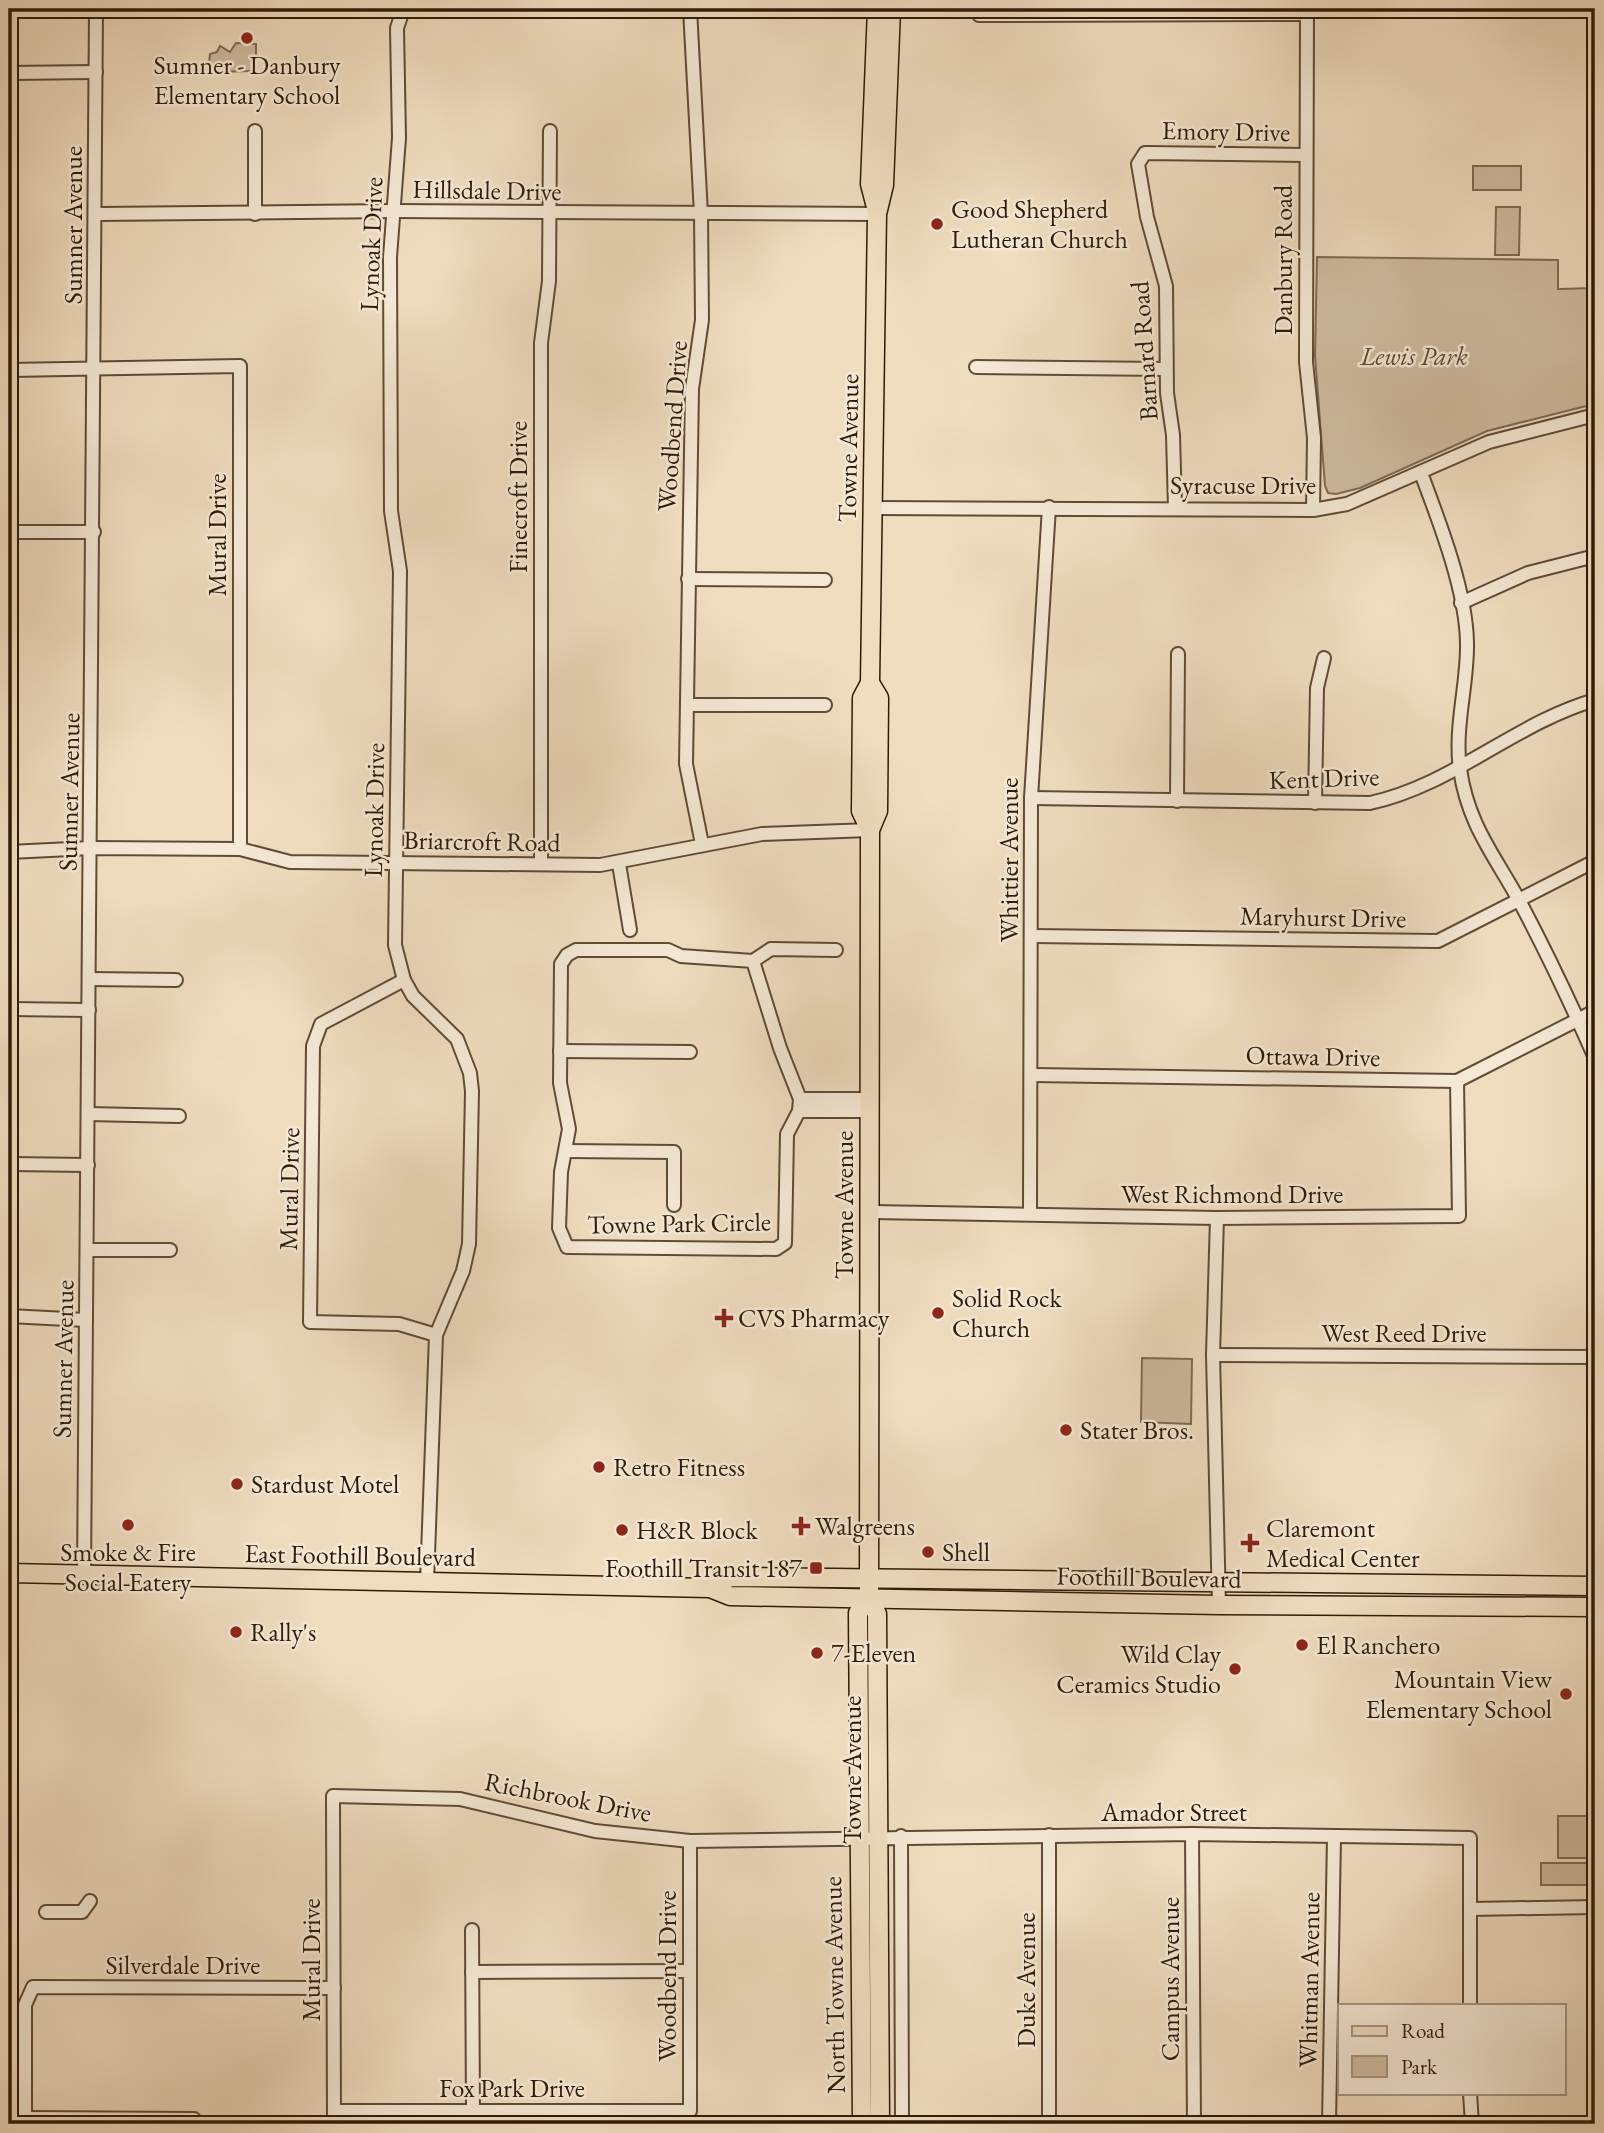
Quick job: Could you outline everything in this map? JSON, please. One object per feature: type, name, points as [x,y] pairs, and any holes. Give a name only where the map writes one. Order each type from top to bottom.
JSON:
[{"type":"main road","name":"Towne Avenue","points":[[877,9],[884,185],[877,214],[870,683],[879,698],[878,811],[870,831],[869,1597],[877,1614],[880,2124]]},
{"type":"main road","name":"Towne Avenue","points":[[880,127],[891,9]]},
{"type":"main road","name":"East Foothill Boulevard","points":[[9,1573],[710,1588],[730,1596],[869,1597]]},
{"type":"main road","name":"East Foothill Boulevard","points":[[710,1588],[730,1577],[869,1579]]},
{"type":"main road","name":"Foothill Boulevard","points":[[869,1579],[1595,1586]]},
{"type":"main road","name":"Foothill Boulevard","points":[[869,1597],[1219,1605],[1595,1607]]},
{"type":"main road","name":"North Towne Avenue","points":[[862,2124],[858,1613],[869,1597]]},
{"type":"street","name":"Sumner Avenue","points":[[84,1575],[97,214],[96,9]]},
{"type":"street","name":"Lynoak Drive","points":[[405,9],[397,28],[399,138],[390,257],[391,511],[400,571],[395,945],[404,980],[423,1007],[457,1039],[470,1073],[469,1244],[463,1271],[436,1335],[427,1582]]},
{"type":"street","name":"Woodbend Drive","points":[[690,9],[701,214],[702,320],[692,389],[686,764],[702,844]]},
{"type":"street","points":[[979,15],[1307,11]]},
{"type":"street","name":"Danbury Road","points":[[1307,11],[1306,362],[1314,438],[1313,510]]},
{"type":"street","points":[[9,73],[96,72]]},
{"type":"street","points":[[255,131],[255,214]]},
{"type":"street","name":"Finecroft Drive","points":[[541,864],[541,343],[549,281],[550,131]]},
{"type":"street","name":"Emory Drive","points":[[1145,153],[1306,155]]},
{"type":"street","name":"Barnard Road","points":[[1145,153],[1138,164],[1138,176],[1166,286],[1166,369],[1173,435],[1175,508]]},
{"type":"street","name":"Hillsdale Drive","points":[[97,214],[393,211],[877,214]]},
{"type":"street","name":"Mural Drive","points":[[95,371],[240,366],[240,849]]},
{"type":"street","points":[[976,367],[1166,369]]},
{"type":"street","points":[[9,370],[95,371]]},
{"type":"street","name":"Syracuse Drive","points":[[874,508],[1313,510],[1347,504],[1489,442],[1595,415]]},
{"type":"street","points":[[1421,472],[1443,531],[1468,639],[1460,722],[1460,769],[1477,831],[1520,902],[1595,1058]]},
{"type":"street","name":"Whittier Avenue","points":[[1030,1213],[1031,798],[1049,507]]},
{"type":"street","points":[[9,532],[94,531]]},
{"type":"street","points":[[1461,603],[1528,573],[1595,556]]},
{"type":"street","points":[[688,579],[825,580]]},
{"type":"street","points":[[1177,801],[1178,654]]},
{"type":"street","points":[[1315,803],[1317,688],[1324,658]]},
{"type":"street","name":"Kent Drive","points":[[1031,798],[1370,803],[1405,796],[1460,769],[1568,708],[1595,700]]},
{"type":"street","points":[[688,705],[825,705]]},
{"type":"street","name":"Briarcroft Road","points":[[9,852],[91,848],[240,849],[290,862],[619,864],[702,844],[781,832],[870,831]]},
{"type":"street","name":"Maryhurst Drive","points":[[1032,936],[1438,941],[1520,902],[1595,861]]},
{"type":"street","points":[[619,864],[630,930]]},
{"type":"street","points":[[836,950],[771,949],[753,961],[800,1105],[871,1105]]},
{"type":"street","name":"Towne Park Circle","points":[[753,961],[681,956],[668,950],[576,950],[567,955],[561,964],[560,1083],[569,1129],[567,1152],[561,1172],[559,1227],[567,1247],[776,1249],[785,1243],[787,1134],[800,1105]]},
{"type":"street","points":[[89,979],[176,980]]},
{"type":"street","name":"Mural Drive","points":[[404,980],[321,1024],[313,1046],[310,1322],[399,1324],[436,1335]]},
{"type":"street","points":[[9,1009],[89,1010]]},
{"type":"street","name":"Ottawa Drive","points":[[1032,1075],[1457,1081],[1595,1011]]},
{"type":"street","points":[[560,1051],[690,1052]]},
{"type":"street","name":"West Richmond Drive","points":[[871,1212],[1030,1213],[1217,1219],[1459,1216],[1457,1081]]},
{"type":"street","points":[[88,1114],[179,1116]]},
{"type":"street","points":[[567,1152],[674,1152],[674,1205]]},
{"type":"street","points":[[9,1164],[88,1165]]},
{"type":"street","points":[[1217,1219],[1213,1355],[1219,1605]]},
{"type":"street","points":[[87,1250],[170,1250]]},
{"type":"street","points":[[9,1316],[86,1320]]},
{"type":"street","name":"West Reed Drive","points":[[1213,1355],[1595,1357]]},
{"type":"street","name":"Mural Drive","points":[[333,1796],[334,2118]]},
{"type":"street","name":"Richbrook Drive","points":[[333,1796],[460,1799],[608,1833],[690,1841],[878,1838]]},
{"type":"street","name":"Amador Street","points":[[878,1838],[1192,1834],[1469,1838],[1470,1909]]},
{"type":"street","name":"Campus Avenue","points":[[1192,1834],[1194,2124]]},
{"type":"street","name":"Duke Avenue","points":[[1049,1835],[1049,2124]]},
{"type":"street","points":[[901,1836],[902,2124]]},
{"type":"street","name":"Whitman Avenue","points":[[1329,2124],[1334,1836]]},
{"type":"street","name":"Woodbend Drive","points":[[690,1841],[690,2111]]},
{"type":"street","points":[[46,1912],[82,1912],[89,1907],[90,1901]]},
{"type":"street","points":[[1470,2004],[1470,1909],[1595,1907]]},
{"type":"street","points":[[472,1930],[473,2111]]},
{"type":"street","points":[[472,1972],[690,1971]]},
{"type":"street","name":"Silverdale Drive","points":[[25,2121],[25,2005],[33,1987],[334,1988]]},
{"type":"street","points":[[1470,2094],[1472,2124]]},
{"type":"street","name":"Fox Park Drive","points":[[334,2118],[473,2111],[690,2111]]},
{"type":"street","points":[[25,2121],[194,2119]]},
{"type":"green space","points":[[236,43],[256,44],[256,71],[208,72],[210,54],[217,52],[220,46],[230,52]]},
{"type":"green space","points":[[1473,166],[1521,166],[1521,190],[1473,190]]},
{"type":"green space","points":[[1496,207],[1520,207],[1519,255],[1495,255]]},
{"type":"green space","name":"Lewis Park","points":[[1317,257],[1558,260],[1558,289],[1595,288],[1595,399],[1590,405],[1487,431],[1360,488],[1336,494],[1328,493],[1325,486],[1315,356]]},
{"type":"green space","points":[[1142,1358],[1192,1359],[1191,1424],[1141,1422]]},
{"type":"green space","points":[[1558,1816],[1595,1816],[1595,1858],[1558,1858]]},
{"type":"green space","points":[[1541,1863],[1595,1863],[1595,1885],[1541,1885]]},
{"type":"place","name":"Sumner - Danbury Elementary School","points":[[247,38]]},
{"type":"place","name":"Good Shepherd Lutheran Church","points":[[937,224]]},
{"type":"place","name":"Solid Rock Church","points":[[938,1313]]},
{"type":"place","name":"CVS Pharmacy","points":[[724,1318]]},
{"type":"place","name":"Stater Bros.","points":[[1066,1430]]},
{"type":"place","name":"Retro Fitness","points":[[599,1467]]},
{"type":"place","name":"Stardust Motel","points":[[237,1484]]},
{"type":"place","name":"Smoke & Fire Social Eatery","points":[[128,1525]]},
{"type":"place","name":"Walgreens","points":[[801,1526]]},
{"type":"place","name":"H&R Block","points":[[622,1530]]},
{"type":"place","name":"Claremont Medical Center","points":[[1250,1543]]},
{"type":"place","name":"Shell","points":[[928,1552]]},
{"type":"place","name":"Foothill Transit 187","points":[[816,1568]]},
{"type":"place","name":"Rally's","points":[[236,1632]]},
{"type":"place","name":"El Ranchero","points":[[1302,1645]]},
{"type":"place","name":"7-Eleven","points":[[817,1653]]},
{"type":"place","name":"Wild Clay Ceramics Studio","points":[[1235,1669]]},
{"type":"place","name":"Mountain View Elementary School","points":[[1566,1694]]}]
